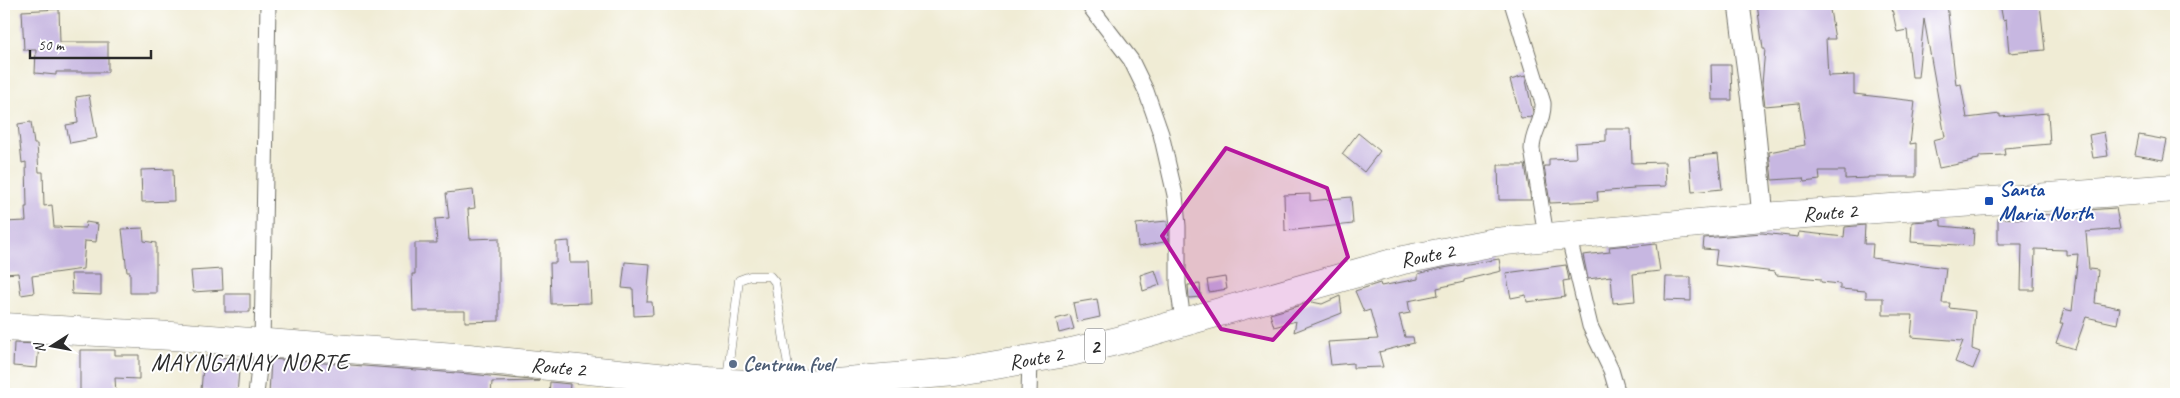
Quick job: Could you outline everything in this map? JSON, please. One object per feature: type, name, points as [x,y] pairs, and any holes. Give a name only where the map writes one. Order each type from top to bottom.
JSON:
[{"type":"highway","name":"Route 2","points":[[4,327],[470,358],[727,383],[822,383],[955,372],[1121,340],[1403,260],[1495,242],[1763,217],[2176,188]]},
{"type":"street","points":[[256,394],[262,343],[268,4]]},
{"type":"street","points":[[1088,4],[1131,60],[1146,91],[1161,134],[1175,195],[1178,226],[1178,284],[1183,321]]},
{"type":"street","points":[[1739,4],[1752,102],[1763,217]]},
{"type":"street","points":[[1513,6],[1543,103],[1543,116],[1533,137],[1532,149],[1557,235],[1590,326],[1611,370],[1618,394]]},
{"type":"street","points":[[1029,394],[1030,359]]},
{"type":"lane","points":[[727,383],[739,280],[750,276],[770,276],[776,282],[791,384]]},
{"type":"highlighted area","points":[[1226,148],[1327,188],[1348,257],[1273,340],[1221,329],[1162,236]]},
{"type":"building","points":[[1757,4],[1829,4],[1835,39],[1826,39],[1828,76],[1854,75],[1854,94],[1915,101],[1910,144],[1916,143],[1916,177],[1845,179],[1845,171],[1819,171],[1820,180],[1804,182],[1803,178],[1772,180],[1769,152],[1805,145],[1799,103],[1765,106],[1762,84],[1765,49],[1763,49]]},
{"type":"building","points":[[1891,4],[1947,4],[1956,85],[1961,84],[1967,118],[2000,114],[2000,117],[2048,113],[2050,144],[2004,148],[2005,155],[1979,156],[1979,159],[1973,161],[1939,168],[1933,140],[1945,137],[1924,19],[1918,77],[1912,77],[1907,30],[1897,32]]},
{"type":"building","points":[[2000,4],[2040,4],[2045,50],[2009,53],[2006,19],[2003,20]]},
{"type":"building","points":[[59,9],[60,42],[108,42],[108,72],[56,72],[56,75],[35,73],[36,50],[24,50],[22,11]]},
{"type":"building","points":[[1711,65],[1731,65],[1732,100],[1712,100]]},
{"type":"building","points":[[1525,76],[1533,112],[1532,117],[1521,118],[1510,80]]},
{"type":"building","points":[[89,95],[97,138],[70,143],[66,125],[78,123],[76,97]]},
{"type":"building","points":[[31,122],[34,144],[37,144],[39,172],[43,172],[44,206],[52,205],[54,227],[85,228],[86,222],[98,224],[96,242],[85,241],[83,269],[32,276],[34,293],[21,295],[18,273],[4,274],[4,222],[26,221],[26,162],[22,163],[18,124]]},
{"type":"building","points":[[1606,129],[1631,129],[1632,163],[1665,162],[1666,186],[1633,187],[1634,189],[1597,192],[1598,201],[1550,203],[1544,166],[1549,166],[1549,159],[1576,158],[1575,143],[1606,141]]},
{"type":"building","points":[[2104,132],[2108,156],[2093,158],[2089,135]]},
{"type":"building","points":[[1358,133],[1380,151],[1364,172],[1342,154]]},
{"type":"building","points":[[2139,135],[2167,140],[2163,160],[2135,155]]},
{"type":"building","points":[[1718,154],[1722,189],[1692,192],[1689,157]]},
{"type":"building","points":[[1498,165],[1525,165],[1531,200],[1499,200]]},
{"type":"building","points":[[173,169],[174,201],[142,202],[141,170]]},
{"type":"building","points":[[473,190],[475,208],[468,209],[470,239],[499,238],[499,321],[465,322],[465,311],[413,311],[412,274],[415,274],[415,243],[437,243],[435,219],[449,218],[446,193]]},
{"type":"building","points":[[1310,194],[1310,201],[1351,197],[1353,224],[1285,231],[1284,195]]},
{"type":"building","points":[[2116,208],[2120,229],[2086,232],[2089,269],[2098,270],[2095,303],[2120,308],[2117,324],[2086,317],[2075,349],[2056,343],[2063,323],[2060,323],[2064,309],[2072,311],[2078,254],[2066,255],[2066,250],[2035,249],[2034,290],[2021,290],[2022,244],[1998,244],[1998,218],[2024,219],[2024,214],[2057,215],[2057,219],[2089,217],[2088,210]]},
{"type":"building","points":[[1941,220],[1941,226],[1974,229],[1973,246],[1911,242],[1912,222]]},
{"type":"building","points":[[1167,221],[1169,241],[1138,247],[1136,224]]},
{"type":"building","points":[[1865,225],[1864,244],[1873,244],[1872,258],[1946,268],[1942,303],[1950,303],[1949,308],[1975,311],[1972,349],[1980,352],[1973,369],[1955,362],[1963,341],[1911,337],[1913,315],[1883,315],[1883,298],[1866,298],[1866,291],[1840,289],[1840,284],[1821,282],[1821,279],[1776,275],[1775,272],[1715,265],[1717,250],[1703,249],[1704,238],[1762,233],[1798,237],[1799,232],[1844,237],[1845,227]]},
{"type":"building","points":[[143,228],[144,241],[156,243],[156,293],[130,293],[130,272],[127,272],[122,229]]},
{"type":"building","points":[[569,241],[570,263],[589,263],[591,303],[551,304],[550,263],[556,263],[556,242]]},
{"type":"building","points":[[1656,244],[1660,271],[1633,274],[1635,301],[1613,303],[1611,276],[1588,279],[1583,255],[1610,252],[1609,247]]},
{"type":"building","points":[[1499,259],[1501,271],[1437,288],[1438,295],[1408,301],[1410,313],[1399,315],[1405,337],[1413,337],[1414,343],[1379,352],[1383,367],[1353,368],[1353,363],[1331,365],[1328,342],[1378,339],[1370,310],[1364,312],[1355,291],[1380,283],[1381,286],[1418,279],[1418,274],[1437,269]]},
{"type":"building","points":[[625,262],[650,264],[647,302],[652,302],[653,315],[634,316],[633,289],[622,288]]},
{"type":"building","points":[[1566,265],[1569,280],[1563,281],[1565,297],[1527,302],[1526,295],[1511,298],[1506,273]]},
{"type":"building","points":[[222,269],[223,290],[193,292],[191,271]]},
{"type":"building","points":[[1155,270],[1160,285],[1143,291],[1140,275]]},
{"type":"building","points":[[71,274],[101,274],[101,295],[72,294]]},
{"type":"building","points":[[1225,277],[1227,289],[1209,292],[1207,280]]},
{"type":"building","points":[[1666,277],[1691,277],[1691,301],[1665,300]]},
{"type":"building","points":[[1200,284],[1201,297],[1189,298],[1188,285]]},
{"type":"building","points":[[225,294],[250,294],[250,312],[225,312]]},
{"type":"building","points":[[1340,296],[1342,313],[1294,332],[1296,321],[1274,327],[1270,314],[1312,302],[1322,304]]},
{"type":"building","points":[[1097,299],[1100,317],[1077,322],[1073,303]]},
{"type":"building","points":[[1070,315],[1074,329],[1059,333],[1056,319]]},
{"type":"building","points":[[14,343],[39,344],[37,368],[13,366]]},
{"type":"building","points":[[80,350],[115,350],[115,355],[139,355],[139,379],[115,378],[116,394],[80,394]]},
{"type":"building","points":[[204,356],[240,359],[237,394],[201,390]]},
{"type":"building","points":[[271,359],[540,381],[492,382],[491,394],[269,394]]},
{"type":"building","points":[[550,382],[570,384],[569,394],[549,394]]},
{"type":"place","name":"Santa Maria North","points":[[1989,201]]},
{"type":"place","name":"Centrum fuel","points":[[733,364]]},
{"type":"district","name":"MAYNGANAY NORTE","points":[[250,362]]}]
